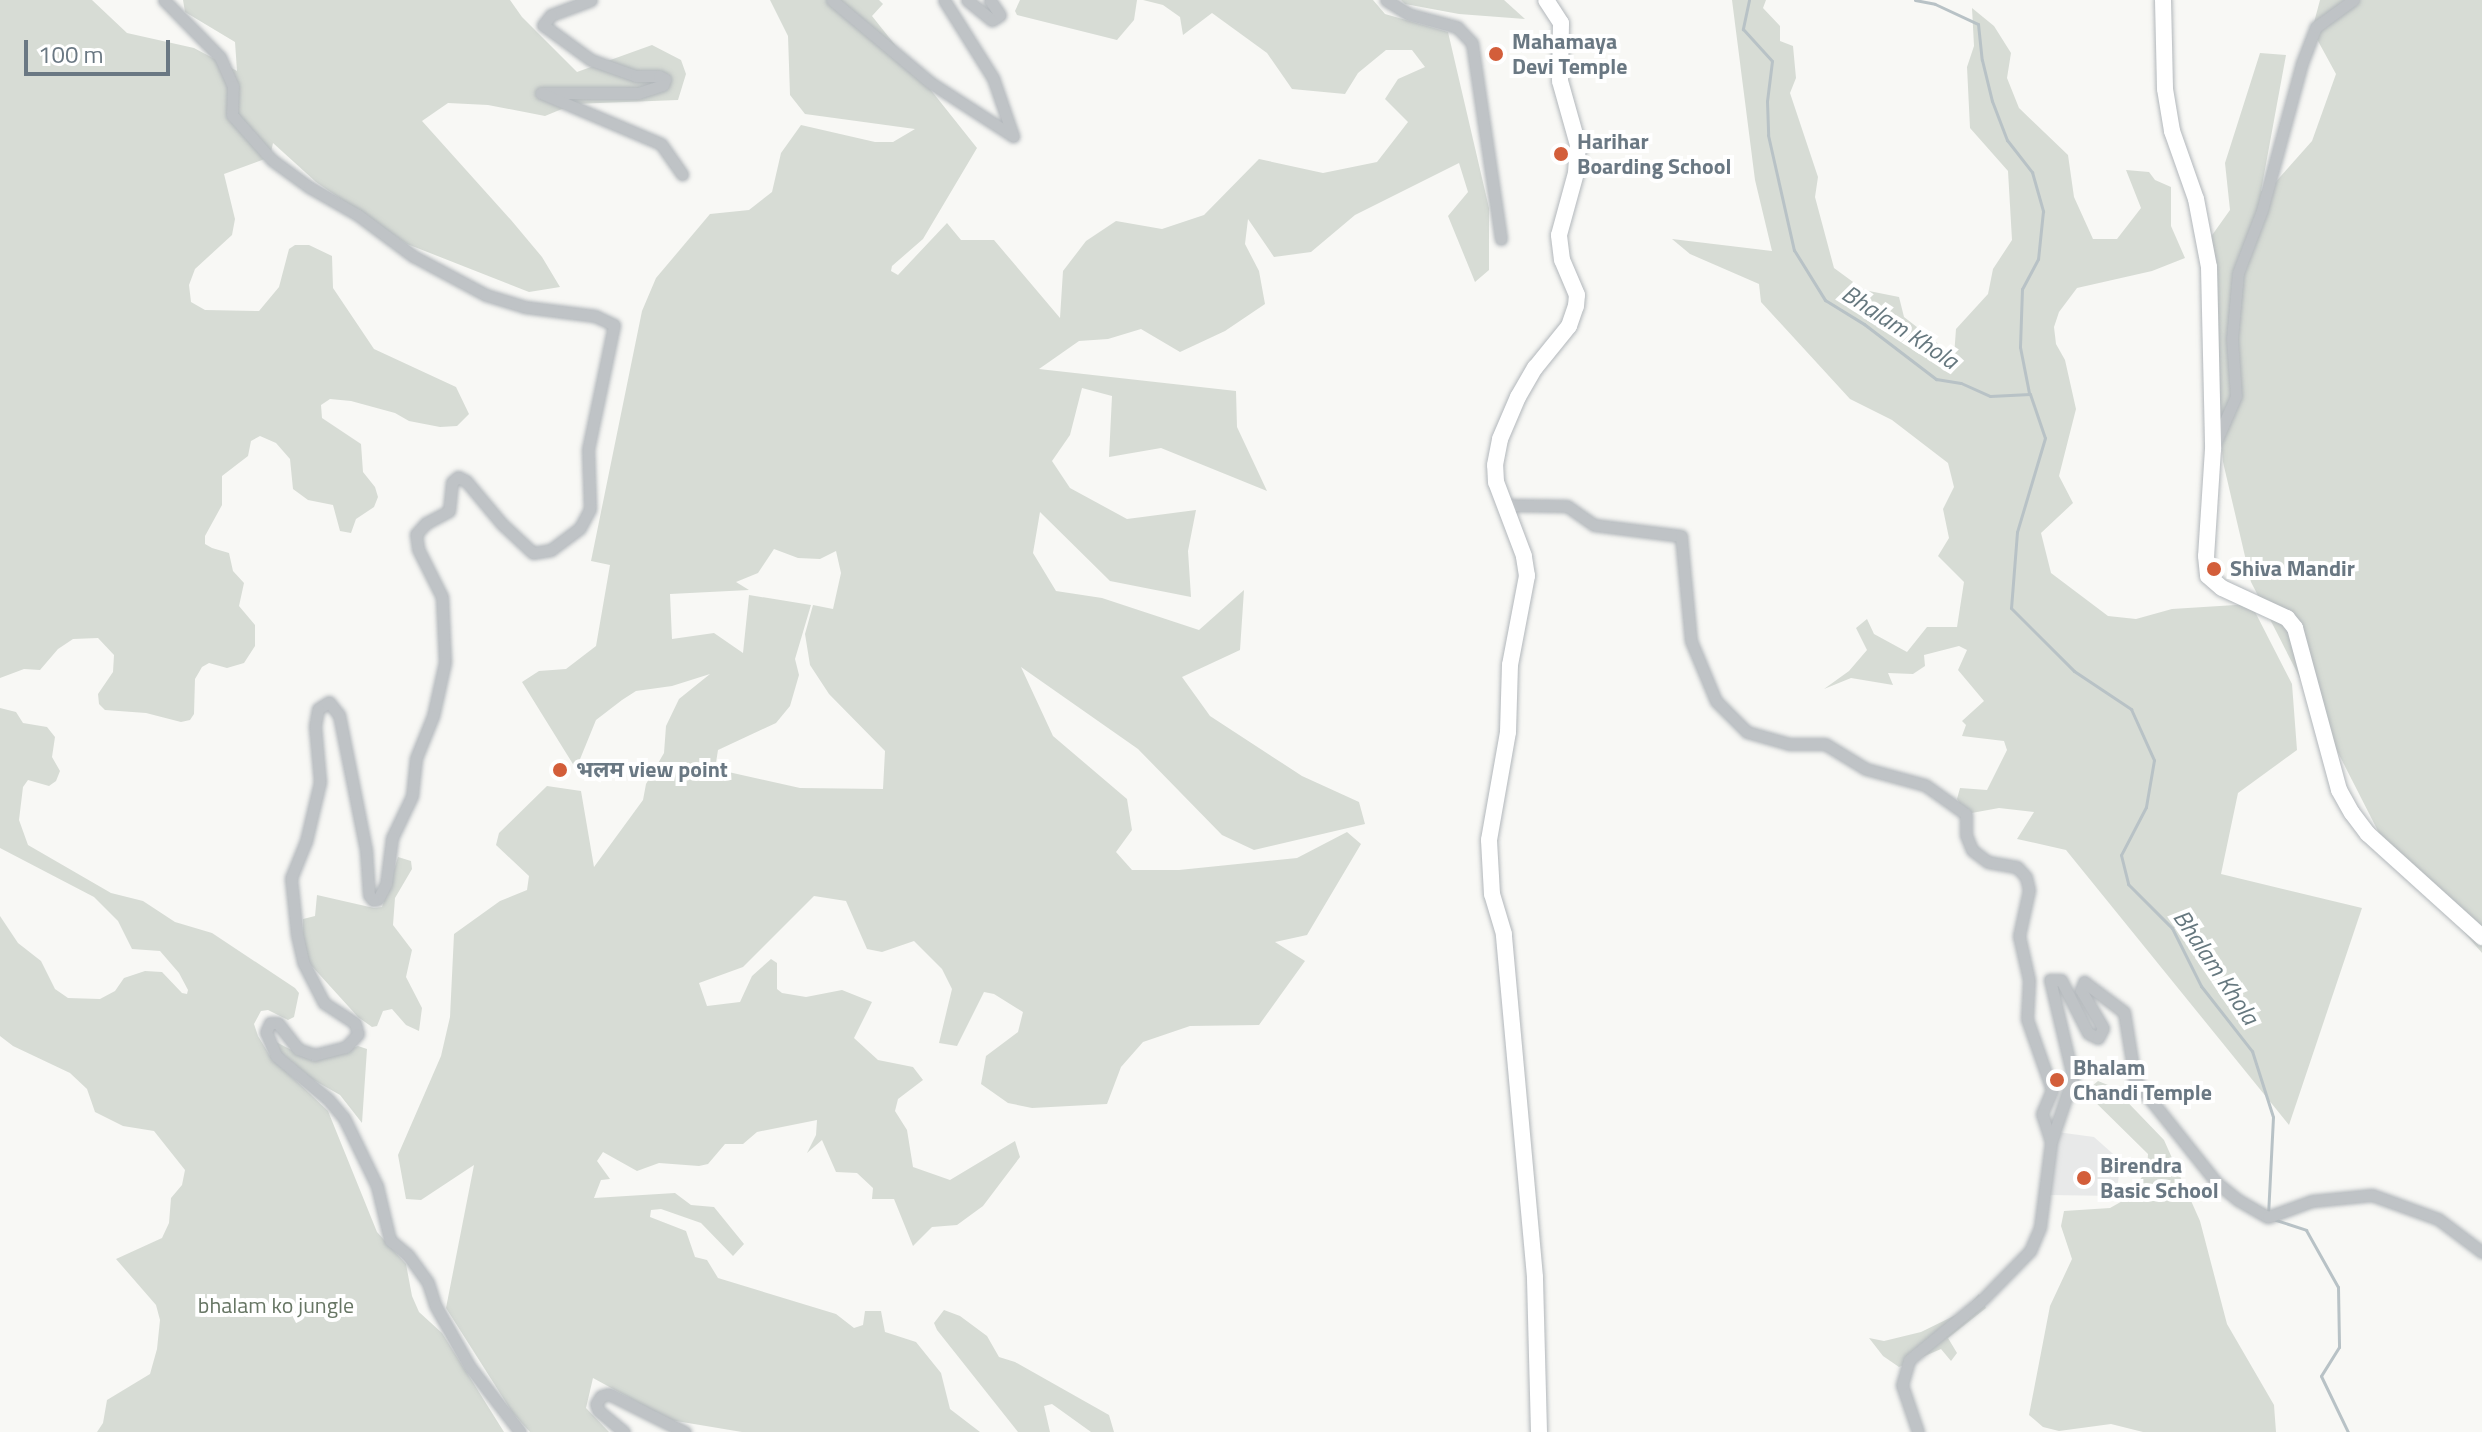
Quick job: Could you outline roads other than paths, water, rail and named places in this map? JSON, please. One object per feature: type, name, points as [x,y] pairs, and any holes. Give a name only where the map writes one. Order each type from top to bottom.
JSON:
[{"type":"main road","points":[[1539,1432],[1535,1277],[1505,944],[1489,870],[1489,840],[1508,732],[1510,665],[1527,576],[1524,556],[1495,476],[1500,439],[1535,368],[1569,326],[1577,295],[1562,260],[1559,235],[1576,173],[1578,145],[1560,81],[1561,23],[1546,0]]},
{"type":"main road","points":[[2163,0],[2165,89],[2172,131],[2196,199],[2209,267],[2213,449],[2206,556],[2208,576],[2222,588],[2287,618],[2298,640],[2339,790],[2352,813],[2368,834],[2482,937]]},
{"type":"street","points":[[164,0],[220,57],[233,86],[232,115],[272,160],[309,187],[358,215],[413,256],[486,295],[525,307],[595,316],[614,325],[588,449],[590,509],[580,528],[551,550],[533,553],[502,524],[466,481],[458,477],[452,482],[449,511],[426,523],[416,534],[418,549],[442,597],[445,662],[433,716],[416,758],[412,796],[392,838],[386,884],[378,899],[373,900],[369,895],[366,850],[339,715],[329,702],[318,709],[315,726],[320,782],[306,841],[291,878],[294,911],[303,962],[324,1003],[355,1023],[358,1034],[346,1047],[315,1055],[298,1049],[278,1023],[270,1023],[266,1032],[276,1056],[328,1099],[344,1118],[377,1186],[390,1240],[408,1255],[428,1283],[435,1305],[470,1367],[520,1432]]},
{"type":"street","points":[[591,0],[551,15],[543,25],[591,60],[636,76],[659,76],[665,79],[663,85],[638,93],[541,93],[661,144],[682,174]]},
{"type":"street","points":[[832,0],[931,83],[1013,136],[993,78],[944,0]]},
{"type":"street","points":[[967,0],[992,20],[1000,15],[990,0]]},
{"type":"street","points":[[1386,0],[1408,14],[1457,27],[1472,43],[1501,239]]},
{"type":"street","points":[[2213,449],[2236,396],[2232,339],[2238,273],[2262,210],[2302,63],[2316,27],[2353,0]]},
{"type":"street","points":[[1505,505],[1567,506],[1594,525],[1681,536],[1691,641],[1716,701],[1747,732],[1789,744],[1825,744],[1866,769],[1925,785],[1966,814],[1966,835],[1972,850],[1988,862],[2017,867],[2026,877],[2029,890],[2019,936],[2029,980],[2027,1019],[2052,1090],[2042,1114],[2051,1142]]},
{"type":"street","points":[[1918,1432],[1902,1385],[1909,1360],[1982,1300],[2030,1251],[2040,1227],[2051,1142],[2073,1077],[2050,980],[2061,980],[2088,1033],[2098,1038],[2103,1028],[2081,990],[2084,982],[2124,1012],[2135,1080],[2208,1172],[2238,1200],[2268,1217],[2312,1201],[2372,1195],[2438,1219],[2482,1252]]},
{"type":"street","points":[[624,1432],[598,1410],[596,1404],[601,1396],[609,1394],[685,1432]]},
{"type":"waterway","name":"Bhalam Khola","points":[[1749,0],[1743,29],[1772,61],[1767,101],[1768,135],[1794,250],[1825,300],[1864,324],[1936,379],[1961,383],[1990,396],[2030,394],[2045,438],[2017,532],[2011,608],[2074,671],[2131,709],[2154,760],[2146,807],[2121,855],[2128,884],[2172,928],[2201,986],[2252,1051],[2273,1117],[2268,1215]]},
{"type":"waterway","points":[[1915,0],[1935,4],[1978,24],[1982,60],[1992,101],[2007,140],[2032,172],[2043,211],[2038,259],[2022,289],[2020,347],[2029,393]]},
{"type":"waterway","name":"Bhalam Khola","points":[[2273,1219],[2306,1230],[2338,1287],[2339,1347],[2321,1376],[2348,1432]]},
{"type":"place","name":"Mahamaya Devi Temple","points":[[1496,54]]},
{"type":"place","name":"Harihar Boarding School","points":[[1561,154]]},
{"type":"place","name":"Shiva Mandir","points":[[2214,569]]},
{"type":"place","name":"भलम view point","points":[[560,770]]},
{"type":"place","name":"Bhalam Chandi Temple","points":[[2057,1080]]},
{"type":"place","name":"Birendra Basic School","points":[[2084,1178]]},
{"type":"park label","name":"bhalam ko jungle","points":[[276,1306]]}]
